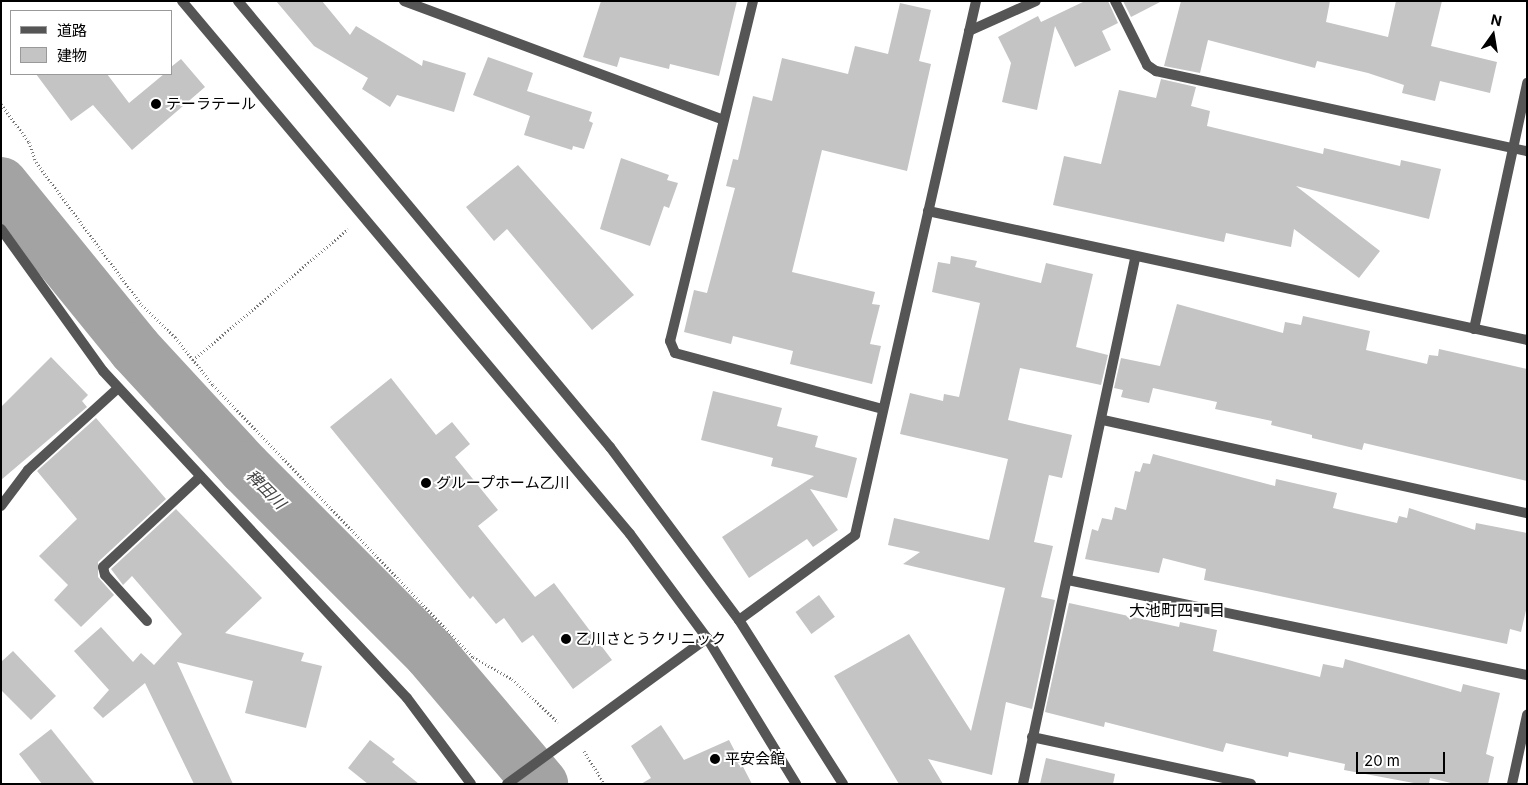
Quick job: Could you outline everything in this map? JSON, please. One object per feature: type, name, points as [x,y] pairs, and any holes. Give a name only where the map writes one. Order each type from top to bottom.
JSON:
[{"type":"street","points":[[182,1],[630,534],[707,638],[796,784]]},
{"type":"street","points":[[238,1],[610,447],[739,620],[843,784]]},
{"type":"street","points":[[404,1],[721,119]]},
{"type":"street","points":[[753,1],[721,119],[670,341],[675,353],[882,409]]},
{"type":"street","points":[[739,620],[855,535],[882,409],[976,1]]},
{"type":"street","points":[[970,31],[1036,1]]},
{"type":"street","points":[[1115,1],[1147,65],[1156,72],[1527,151]]},
{"type":"street","points":[[1474,329],[1527,83]]},
{"type":"street","points":[[928,211],[1135,259],[1527,340]]},
{"type":"street","points":[[1,229],[118,388],[401,691],[471,784]]},
{"type":"street","points":[[1023,784],[1103,420],[1135,259]]},
{"type":"street","points":[[1,506],[28,470],[118,388]]},
{"type":"street","points":[[1103,420],[1527,513]]},
{"type":"street","points":[[147,621],[105,575],[103,567],[200,477]]},
{"type":"street","points":[[1068,580],[1527,675]]},
{"type":"street","points":[[507,784],[570,740],[707,638]]},
{"type":"street","points":[[1512,784],[1527,715]]},
{"type":"street","points":[[1032,737],[1251,784]]},
{"type":"path","points":[[1,104],[29,142],[36,162],[142,305],[473,657],[512,679],[570,740],[605,784]]},
{"type":"path","points":[[193,360],[349,228]]},
{"type":"building","points":[[276,1],[322,1],[350,35],[356,26],[422,66],[423,60],[466,73],[454,112],[397,95],[390,107],[362,89],[368,78],[314,46]]},
{"type":"building","points":[[601,1],[737,1],[719,76],[670,64],[669,69],[620,57],[617,67],[583,57]]},
{"type":"building","points":[[1085,1],[1108,1],[1118,23],[1102,31],[1111,50],[1075,67],[1055,26],[1037,110],[1002,102],[1011,63],[998,37],[1038,16],[1041,22]]},
{"type":"building","points":[[1123,1],[1162,1],[1131,17]]},
{"type":"building","points":[[1181,1],[1330,1],[1326,22],[1388,37],[1396,1],[1442,1],[1431,46],[1497,62],[1490,93],[1440,81],[1435,101],[1402,93],[1404,85],[1368,73],[1317,61],[1315,68],[1208,40],[1200,73],[1164,66]]},
{"type":"building","points":[[900,3],[931,10],[919,61],[931,64],[907,171],[822,150],[792,272],[875,292],[872,304],[880,305],[870,344],[881,346],[872,384],[790,364],[793,351],[733,336],[731,344],[684,332],[694,290],[707,293],[735,188],[726,186],[733,159],[738,160],[753,96],[772,101],[782,58],[848,74],[855,46],[888,54]]},
{"type":"building","points":[[488,57],[533,73],[527,91],[592,112],[589,121],[593,123],[584,149],[573,146],[572,150],[524,135],[530,116],[473,95]]},
{"type":"building","points":[[181,59],[205,87],[132,150],[93,105],[71,121],[37,75],[108,75],[129,103],[163,75],[172,75],[172,66]]},
{"type":"building","points":[[1161,79],[1196,87],[1191,106],[1210,111],[1207,126],[1323,154],[1324,148],[1400,166],[1401,160],[1441,169],[1429,219],[1296,186],[1380,251],[1359,278],[1294,229],[1291,247],[1226,233],[1224,242],[1053,205],[1064,156],[1101,164],[1119,90],[1156,98]]},
{"type":"building","points":[[621,158],[669,175],[667,180],[678,183],[669,208],[664,206],[650,246],[600,229]]},
{"type":"building","points":[[518,165],[634,295],[592,330],[507,229],[494,241],[466,207]]},
{"type":"building","points":[[951,256],[977,261],[975,267],[1041,283],[1046,263],[1093,274],[1076,347],[1108,355],[1101,385],[1020,368],[1008,420],[1072,435],[1062,478],[1049,475],[1034,542],[1053,546],[1041,597],[1055,600],[1032,709],[1006,702],[992,775],[928,759],[943,784],[899,784],[834,676],[909,634],[971,731],[1005,588],[903,564],[920,552],[888,545],[894,518],[989,540],[1008,459],[900,434],[910,393],[943,401],[944,394],[959,397],[980,303],[932,292],[938,262],[950,264]]},
{"type":"building","points":[[1177,304],[1283,333],[1285,322],[1301,325],[1303,316],[1370,331],[1366,350],[1427,364],[1429,355],[1438,356],[1439,349],[1527,369],[1527,481],[1364,443],[1362,450],[1312,438],[1312,435],[1271,425],[1272,421],[1215,409],[1217,402],[1153,388],[1149,403],[1121,397],[1123,390],[1114,388],[1121,358],[1160,366]]},
{"type":"building","points":[[51,357],[88,395],[82,401],[87,407],[1,480],[1,407]]},
{"type":"building","points":[[391,378],[436,435],[452,422],[470,444],[455,457],[498,510],[478,526],[535,597],[554,583],[612,660],[573,689],[533,635],[522,643],[504,618],[496,624],[473,596],[470,599],[330,427]]},
{"type":"building","points":[[713,391],[782,408],[777,426],[818,436],[815,447],[857,458],[847,498],[810,489],[838,530],[813,547],[807,539],[749,578],[722,537],[814,476],[771,466],[773,458],[701,440]]},
{"type":"building","points":[[96,418],[166,499],[98,562],[98,577],[114,595],[81,627],[54,600],[68,585],[39,556],[77,519],[37,471]]},
{"type":"building","points":[[1153,454],[1275,486],[1276,479],[1337,493],[1333,508],[1397,523],[1399,516],[1407,518],[1409,508],[1475,530],[1476,523],[1527,533],[1527,606],[1521,632],[1510,629],[1507,644],[1204,580],[1206,569],[1163,558],[1159,573],[1085,559],[1092,529],[1098,531],[1102,518],[1112,520],[1115,507],[1126,510],[1135,471],[1140,472],[1143,463],[1150,464]]},
{"type":"building","points":[[176,509],[262,598],[225,633],[304,653],[301,661],[322,666],[306,728],[245,713],[253,681],[177,662],[233,784],[194,784],[145,683],[103,718],[93,708],[109,690],[74,651],[101,627],[133,662],[141,653],[154,665],[182,634],[132,576],[123,585],[111,569]]},
{"type":"building","points":[[819,595],[835,617],[811,634],[796,612]]},
{"type":"building","points":[[1069,603],[1179,627],[1180,622],[1217,630],[1213,651],[1320,677],[1323,664],[1343,668],[1345,659],[1461,692],[1463,684],[1500,693],[1486,754],[1494,757],[1488,784],[1455,784],[1430,778],[1429,784],[1419,784],[1344,770],[1345,764],[1289,752],[1288,757],[1226,743],[1223,752],[1105,722],[1104,727],[1045,712]]},
{"type":"building","points":[[13,651],[56,696],[31,720],[1,690],[1,662]]},
{"type":"building","points":[[661,725],[684,760],[729,740],[752,784],[641,784],[651,778],[631,746]]},
{"type":"building","points":[[51,729],[95,784],[42,784],[19,754]]},
{"type":"building","points":[[370,740],[395,759],[392,762],[419,784],[368,784],[348,768]]},
{"type":"building","points":[[1046,758],[1115,774],[1113,784],[1040,784]]},
{"type":"waterway","name":"稗田川","points":[[1,184],[135,349],[245,468],[430,653],[541,784]]},
{"type":"place","name":"テーラテール","points":[[156,104]]},
{"type":"place","name":"グループホーム乙川","points":[[426,483]]},
{"type":"place","name":"乙川さとうクリニック","points":[[566,639]]},
{"type":"place","name":"平安会館","points":[[715,759]]},
{"type":"district","name":"大池町四丁目","points":[[1177,610]]}]
